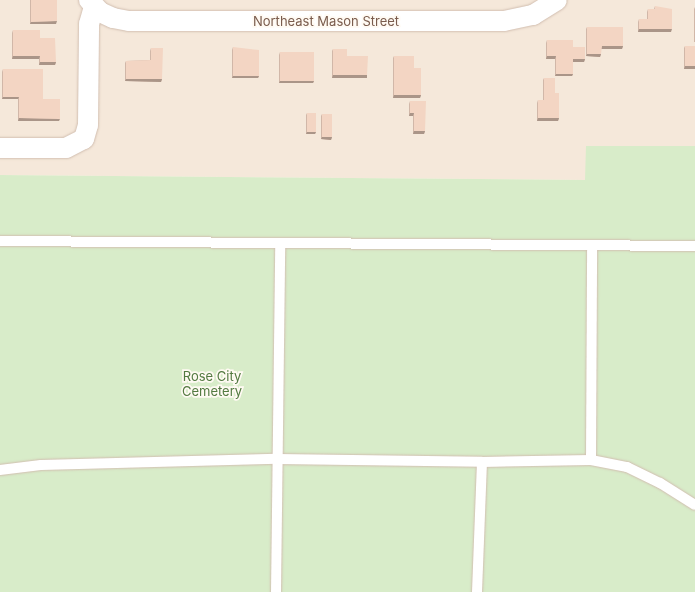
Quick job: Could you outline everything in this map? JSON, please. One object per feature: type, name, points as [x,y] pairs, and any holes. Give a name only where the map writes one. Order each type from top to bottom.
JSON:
[{"type":"street","name":"Northeast Mason Street","points":[[92,3],[113,18],[129,21],[504,21],[533,15],[558,0]]},
{"type":"street","points":[[0,148],[66,148],[84,139],[88,126],[89,24],[92,3]]},
{"type":"lane","points":[[0,241],[695,246]]},
{"type":"lane","points":[[276,592],[276,459],[280,244]]},
{"type":"lane","points":[[591,460],[592,245]]},
{"type":"lane","points":[[0,470],[41,465],[276,459],[482,462],[591,460],[627,467],[660,483],[695,505]]},
{"type":"lane","points":[[477,592],[482,462]]},
{"type":"shaded area","points":[[0,0],[695,0],[695,146],[586,146],[586,180],[0,175]]},
{"type":"green space","name":"Rose City Cemetery","points":[[586,146],[695,146],[695,592],[0,592],[0,175],[585,180]]},
{"type":"building","points":[[31,0],[57,0],[57,21],[31,22]]},
{"type":"building","points":[[655,6],[672,9],[672,29],[639,29],[639,19],[648,19],[648,9],[655,9]]},
{"type":"building","points":[[587,27],[623,27],[623,46],[602,46],[601,54],[587,54]]},
{"type":"building","points":[[13,30],[40,30],[40,38],[55,38],[56,62],[40,62],[40,56],[13,56]]},
{"type":"building","points":[[547,40],[573,40],[573,47],[585,47],[585,59],[573,59],[573,74],[556,74],[556,56],[547,56]]},
{"type":"building","points":[[685,46],[695,46],[695,66],[685,66]]},
{"type":"building","points":[[233,47],[259,50],[259,76],[233,76]]},
{"type":"building","points":[[151,48],[163,48],[162,79],[126,79],[126,61],[151,60]]},
{"type":"building","points":[[333,49],[347,49],[347,56],[368,56],[367,75],[333,75]]},
{"type":"building","points":[[280,52],[314,52],[314,81],[280,81]]},
{"type":"building","points":[[394,56],[414,56],[414,68],[421,68],[421,95],[394,95]]},
{"type":"building","points":[[3,69],[43,69],[43,99],[60,99],[60,119],[19,118],[19,97],[3,97]]},
{"type":"building","points":[[544,78],[555,78],[555,93],[559,93],[559,118],[538,118],[538,100],[544,100]]},
{"type":"building","points":[[410,101],[426,101],[425,131],[414,131],[414,113],[410,113]]},
{"type":"building","points":[[307,113],[316,113],[316,132],[307,132]]},
{"type":"building","points":[[322,114],[332,114],[332,137],[322,137]]}]
